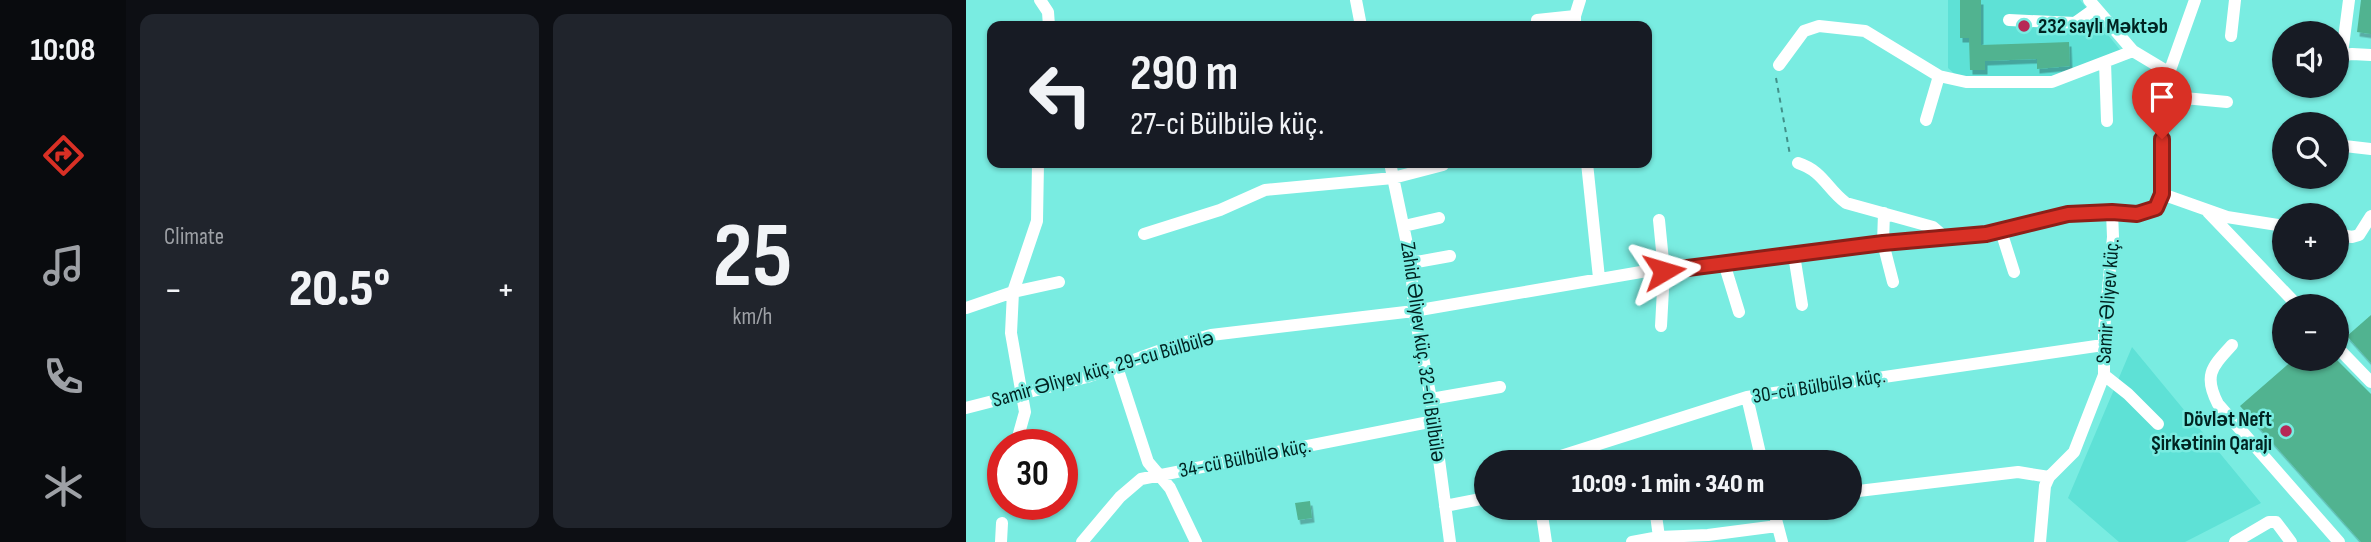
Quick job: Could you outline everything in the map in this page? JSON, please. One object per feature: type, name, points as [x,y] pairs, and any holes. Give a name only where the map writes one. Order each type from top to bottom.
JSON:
[{"type":"street","points":[[1040,0],[1048,12],[1049,21]]},
{"type":"street","points":[[1356,0],[1360,21]]},
{"type":"street","points":[[1538,20],[1575,21],[1580,0]]},
{"type":"street","points":[[2194,0],[2168,72],[2163,96],[2162,194],[2208,212],[2272,224]]},
{"type":"street","points":[[2231,36],[2235,0]]},
{"type":"street","points":[[2345,21],[2349,0]]},
{"type":"street","points":[[2009,20],[2075,23],[2080,22],[2093,4],[2133,51],[2168,72]]},
{"type":"street","points":[[1779,65],[1804,31],[1819,26],[1865,31],[1939,75],[1966,82],[2052,82],[2133,51]]},
{"type":"street","points":[[2349,55],[2371,55]]},
{"type":"street","points":[[2105,62],[2108,121]]},
{"type":"street","points":[[1926,120],[1939,75]]},
{"type":"street","points":[[2163,96],[2227,102]]},
{"type":"street","points":[[2349,146],[2371,149]]},
{"type":"street","points":[[1798,163],[1810,167],[1846,203],[1933,228],[1940,233],[1939,237]]},
{"type":"street","points":[[1020,429],[1025,412],[1011,333],[1013,292],[1037,221],[1038,168]]},
{"type":"street","name":"Zahid Əliyev küç. 32-ci Bülbülə","points":[[1391,168],[1411,263],[1414,310],[1431,399],[1450,542]]},
{"type":"street","points":[[1144,234],[1220,210],[1265,190],[1393,178],[1435,168]]},
{"type":"street","points":[[1588,168],[1600,278]]},
{"type":"street","name":"Samir Əliyev küç. 29-cu Bülbülə","points":[[966,408],[1116,367],[1211,335],[1414,310],[1600,278],[2001,231],[2046,218],[2112,212],[2137,214],[2156,208],[2162,194]]},
{"type":"street","name":"Samir Əliyev küç.","points":[[2049,477],[2074,452],[2104,375],[2103,345],[2113,237],[2112,212]]},
{"type":"street","points":[[2208,212],[2287,294]]},
{"type":"street","points":[[1884,214],[1883,243],[1892,282]]},
{"type":"street","points":[[2349,236],[2359,235],[2371,216]]},
{"type":"street","points":[[1404,226],[1439,218]]},
{"type":"street","points":[[1659,220],[1664,271],[1661,326]]},
{"type":"street","points":[[2001,231],[2014,272]]},
{"type":"street","points":[[1794,255],[1802,305]]},
{"type":"street","points":[[1411,263],[1450,256]]},
{"type":"street","points":[[1724,263],[1739,312]]},
{"type":"street","points":[[966,308],[1013,292],[1059,282]]},
{"type":"street","name":"30-cü Bülbülə küç.","points":[[1580,450],[1747,397],[2103,345]]},
{"type":"street","points":[[2232,345],[2210,375],[2211,390],[2218,404],[2339,542]]},
{"type":"street","points":[[2349,359],[2371,382]]},
{"type":"street","points":[[1116,367],[1142,449],[1148,462],[1170,488],[1196,542]]},
{"type":"street","points":[[2104,375],[2158,424]]},
{"type":"street","points":[[1431,399],[1500,387]]},
{"type":"street","points":[[1747,397],[1759,450]]},
{"type":"street","name":"34-cü Bülbülə küç.","points":[[1082,542],[1120,496],[1141,479],[1434,421]]},
{"type":"street","points":[[1862,491],[2018,472],[2049,477],[2043,498],[2040,542]]},
{"type":"street","points":[[1445,506],[1474,500]]},
{"type":"street","points":[[1543,520],[1546,542]]},
{"type":"street","points":[[1657,520],[1659,537]]},
{"type":"street","points":[[1776,520],[1782,542]]},
{"type":"street","points":[[2235,542],[2269,522],[2276,522],[2291,542]]},
{"type":"street","points":[[1001,542],[1002,523]]},
{"type":"street","points":[[1632,542],[1777,526]]},
{"type":"path","points":[[1779,65],[1776,74],[1777,86],[1787,145],[1791,157],[1798,163]]},
{"type":"shaded area","name":"232 saylı Məktəb","points":[[1948,0],[2080,0],[2121,51],[2057,77],[1957,76],[1948,68]]},
{"type":"shaded area","points":[[2132,347],[2261,503],[2185,542],[2119,542],[2068,498]]},
{"type":"building","points":[[1960,0],[1981,0],[1981,45],[2069,42],[2070,66],[2037,69],[2037,59],[1985,61],[1985,70],[1970,70],[1969,38],[1960,38]]},
{"type":"building","points":[[2361,0],[2371,0],[2371,34],[2357,32]]},
{"type":"building","points":[[2371,315],[2371,363],[2349,338],[2349,334]]},
{"type":"building","points":[[2280,371],[2348,371],[2371,394],[2371,542],[2361,542],[2240,406]]},
{"type":"building","points":[[1310,501],[1312,518],[1298,520],[1295,503]]},
{"type":"place","name":"232 saylı Məktəb","points":[[2024,26]]},
{"type":"place","name":"Dövlət Neft Şirkətinin Qarajı","points":[[2286,431]]},
{"type":"route","points":[[1664,271],[1883,243],[1986,234],[2068,214],[2144,213],[2156,208],[2162,194],[2162,139]]}]
